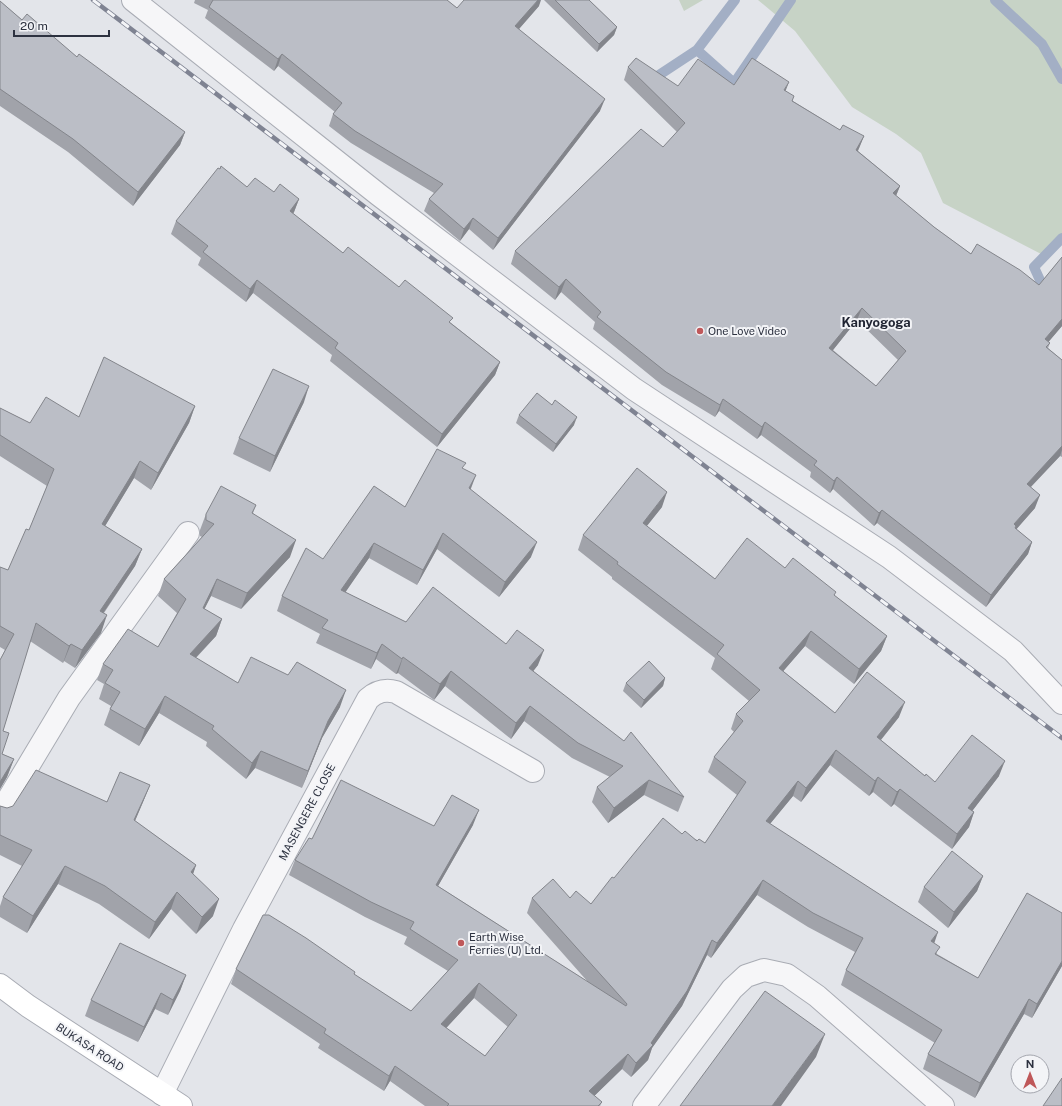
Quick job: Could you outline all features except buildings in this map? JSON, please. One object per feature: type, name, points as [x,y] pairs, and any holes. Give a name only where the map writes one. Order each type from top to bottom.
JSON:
[{"type":"street","points":[[133,0],[379,195],[634,389],[889,557],[1007,646],[1062,703]]},
{"type":"street","points":[[0,813],[69,698],[188,533]]},
{"type":"street","name":"MASENGERE CLOSE","points":[[162,1094],[244,929],[368,699],[375,693],[382,691],[396,692],[533,771]]},
{"type":"street","points":[[644,1106],[732,989],[746,976],[764,970],[787,975],[817,996],[942,1106]]},
{"type":"street","name":"BUKASA ROAD","points":[[0,985],[28,1006],[181,1106]]},
{"type":"green space","points":[[679,0],[703,0],[684,11]]},
{"type":"green space","points":[[758,0],[1062,0],[1062,241],[1045,256],[943,203],[921,153],[896,134],[852,107],[795,31]]},
{"type":"waterway","points":[[656,77],[697,50],[735,0]]},
{"type":"waterway","points":[[726,95],[791,0]]},
{"type":"waterway","points":[[995,0],[1042,44],[1062,79]]},
{"type":"waterway","points":[[697,50],[734,83]]},
{"type":"waterway","points":[[1040,293],[1044,289],[1034,267],[1062,238]]},
{"type":"railway","points":[[93,0],[1062,738]]},
{"type":"place","name":"One Love Video","points":[[700,331]]},
{"type":"place","name":"Earth Wise Ferries (U) Ltd.","points":[[461,943]]},
{"type":"district","name":"Kanyogoga","points":[[876,322]]}]
